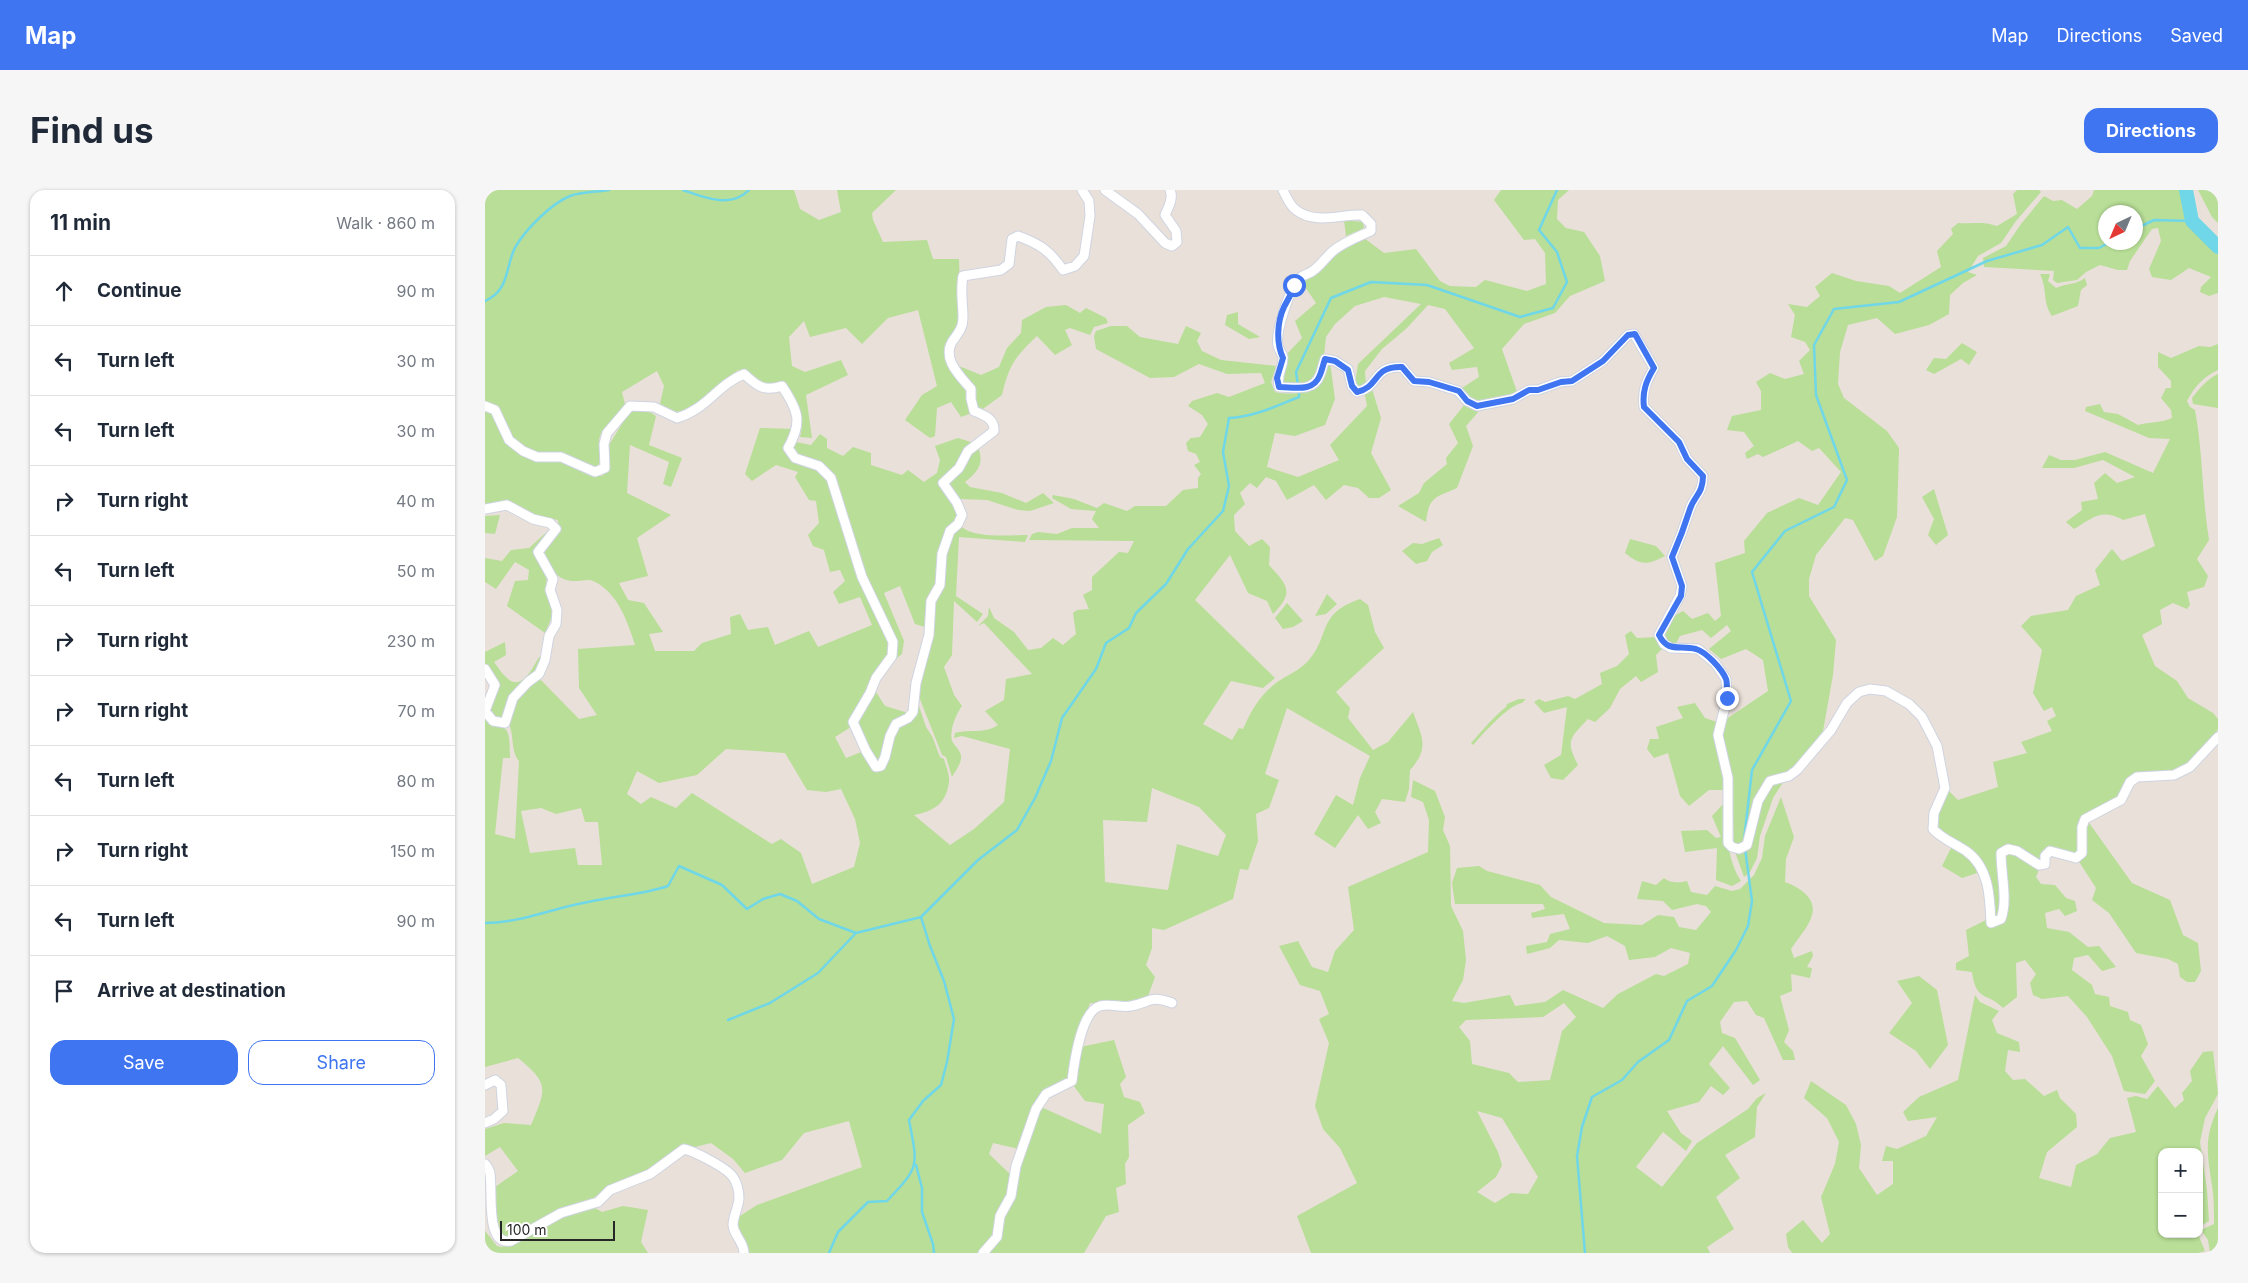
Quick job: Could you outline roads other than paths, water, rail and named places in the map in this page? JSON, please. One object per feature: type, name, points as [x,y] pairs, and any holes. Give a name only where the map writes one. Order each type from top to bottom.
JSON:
[{"type":"street","points":[[485,406],[495,410],[509,440],[523,451],[537,457],[561,457],[595,472],[605,468],[604,444],[607,433],[630,406],[654,407],[677,418],[691,414],[734,378],[744,374],[756,385],[770,390],[782,386],[793,403],[798,420],[796,435],[788,448],[795,458],[819,466],[831,478],[862,577],[893,642],[892,656],[876,678],[871,693],[853,722],[866,751],[876,767],[881,766],[890,736],[896,724],[908,718],[913,712],[916,682],[929,635],[931,601],[940,585],[942,554],[950,530],[958,524],[962,514],[943,483],[959,468],[969,451],[994,432],[990,419],[974,411],[971,389],[950,360],[948,352],[953,340],[960,332],[963,320],[960,288],[963,276],[1001,270],[1009,264],[1012,239],[1018,236],[1051,253],[1063,270],[1075,266],[1084,256],[1090,216],[1089,201],[1082,190]]},
{"type":"street","points":[[1105,190],[1138,214],[1165,243],[1172,246],[1177,242],[1176,231],[1165,215],[1171,198],[1170,190]]},
{"type":"street","points":[[1283,190],[1296,210],[1310,216],[1331,219],[1352,215],[1363,216],[1371,224],[1371,231],[1334,250],[1313,271],[1301,277],[1294,285],[1291,297],[1284,308],[1279,329],[1278,346],[1283,358],[1277,378],[1279,387],[1303,389],[1309,387],[1319,377],[1325,359],[1335,361],[1348,370],[1352,386],[1357,392],[1366,390],[1381,372],[1390,367],[1402,367],[1414,381],[1429,382],[1459,391],[1467,401],[1477,406],[1513,399],[1529,390],[1538,390],[1561,382],[1572,381],[1603,361],[1628,335],[1635,334],[1654,368],[1646,380],[1643,396],[1644,407],[1679,442],[1687,459],[1703,476],[1703,486],[1690,506],[1683,532],[1672,557],[1682,586],[1681,596],[1659,635],[1664,644],[1671,648],[1698,649],[1715,664],[1726,679],[1727,698],[1719,722],[1718,735],[1728,778],[1728,842],[1732,847],[1739,849],[1747,846],[1758,801],[1770,781],[1789,776],[1797,770],[1831,730],[1847,703],[1859,692],[1870,689],[1887,690],[1909,704],[1922,717],[1937,746],[1945,788],[1932,822],[1933,829],[1940,836],[1979,862],[1990,891],[1991,923],[2001,920],[2006,907],[2001,878],[2001,853],[2007,848],[2039,865],[2045,864],[2045,856],[2051,851],[2076,858],[2082,853],[2082,827],[2085,819],[2121,800],[2130,782],[2137,777],[2174,775],[2190,767],[2218,737]]},
{"type":"street","points":[[485,509],[507,505],[533,519],[550,523],[556,529],[538,552],[553,579],[550,590],[557,610],[556,624],[549,636],[545,660],[539,674],[528,682],[513,698],[505,723],[493,721],[485,711],[495,685],[485,669]]},
{"type":"street","points":[[983,1253],[997,1237],[1000,1216],[1011,1196],[1016,1166],[1036,1109],[1046,1094],[1072,1080],[1080,1034],[1093,1010],[1100,1006],[1131,1006],[1156,998],[1172,1003]]},
{"type":"street","points":[[485,1085],[495,1080],[501,1085],[503,1111],[494,1119],[485,1123]]},
{"type":"street","points":[[485,1164],[491,1173],[487,1220],[493,1236],[503,1242],[511,1240],[561,1213],[598,1202],[610,1190],[650,1174],[683,1149],[693,1151],[732,1175],[738,1188],[739,1201],[733,1224],[734,1231],[744,1246],[744,1253]]},
{"type":"waterway","points":[[485,301],[493,296],[503,284],[516,246],[540,217],[555,204],[570,196],[609,190]]},
{"type":"waterway","points":[[683,190],[717,200],[734,199],[742,196],[749,190]]},
{"type":"waterway","points":[[1298,385],[1296,372],[1331,298],[1371,282],[1427,285],[1520,317],[1553,308],[1567,282],[1557,252],[1539,230],[1557,190]]},
{"type":"waterway","points":[[2186,190],[2192,221],[2218,247]]},
{"type":"waterway","points":[[2143,225],[2154,220],[2192,221]]},
{"type":"waterway","points":[[1744,840],[1752,770],[1791,701],[1752,572],[1785,531],[1834,507],[1847,480],[1816,395],[1814,345],[1834,309],[1899,302],[1987,261],[2042,245],[2068,227],[2080,248],[2098,248]]},
{"type":"waterway","points":[[728,1020],[770,1003],[818,973],[856,933],[921,917],[978,860],[1017,830],[1035,798],[1051,761],[1062,718],[1096,669],[1106,643],[1129,628],[1136,613],[1166,584],[1188,549],[1223,511],[1229,486],[1223,452],[1229,418],[1247,416],[1299,397],[1299,391]]},
{"type":"waterway","points":[[1585,1253],[1577,1156],[1582,1127],[1592,1097],[1622,1080],[1638,1062],[1669,1040],[1687,1001],[1712,986],[1736,950],[1748,926],[1752,901],[1745,848]]},
{"type":"waterway","points":[[485,923],[511,921],[575,905],[658,889],[668,886],[679,866],[722,885],[747,909],[763,899],[780,894],[797,901],[819,919],[856,933]]},
{"type":"waterway","points":[[829,1253],[838,1232],[868,1202],[887,1201],[906,1180],[914,1165],[915,1157],[909,1120],[923,1101],[941,1085],[954,1019],[944,981],[921,917]]},
{"type":"waterway","points":[[916,1165],[922,1188],[922,1212],[933,1244],[934,1253]]}]
